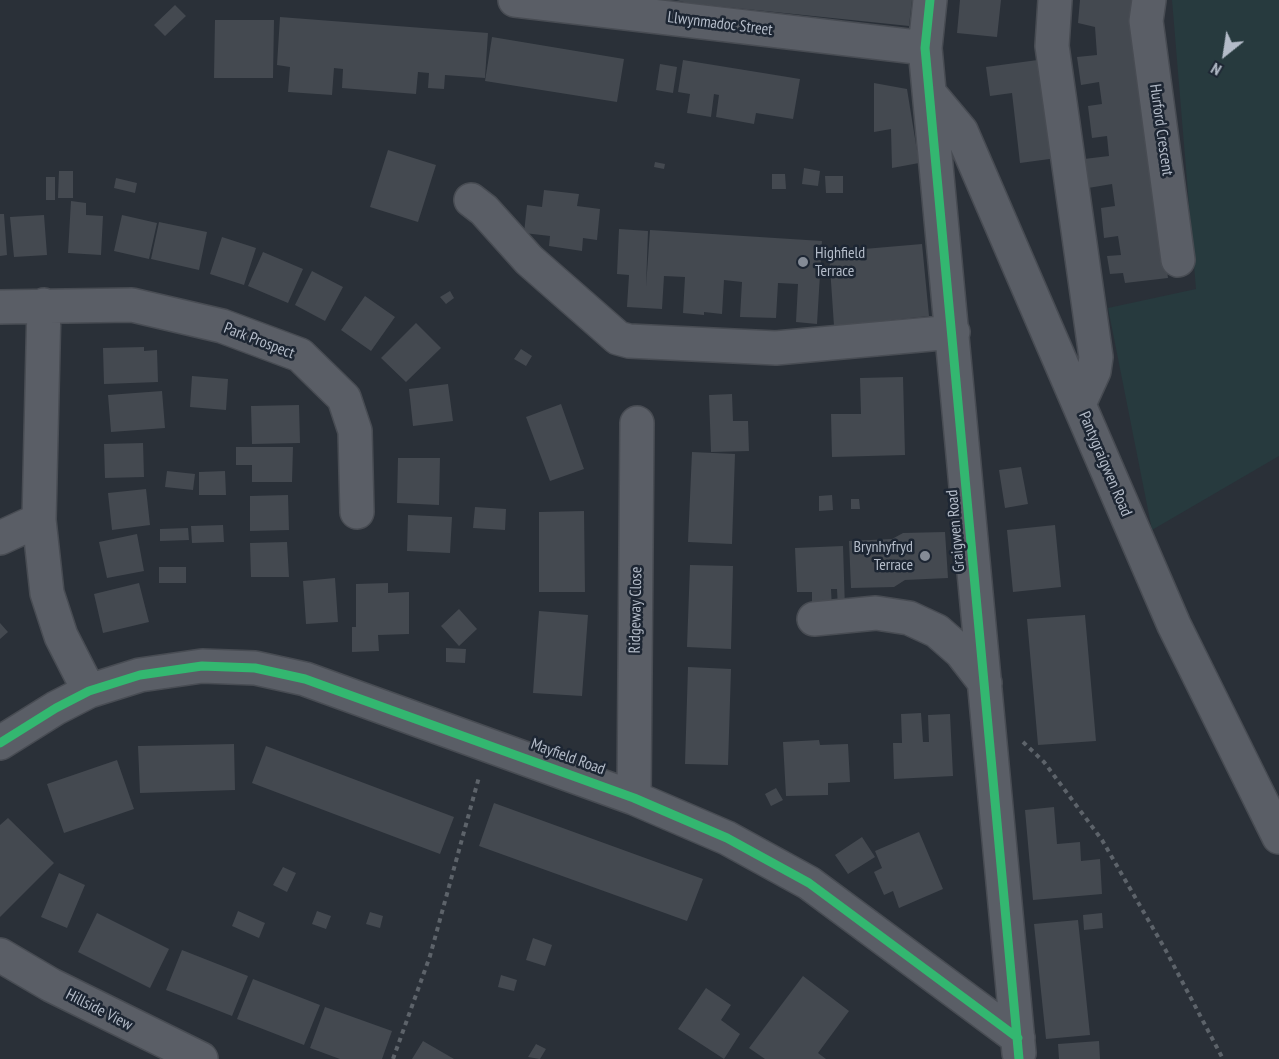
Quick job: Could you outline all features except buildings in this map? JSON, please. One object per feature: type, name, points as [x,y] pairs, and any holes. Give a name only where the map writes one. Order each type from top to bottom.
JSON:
[{"type":"street","name":"Llwynmadoc Street","points":[[515,0],[925,48]]},
{"type":"street","name":"Graigwen Road","points":[[930,0],[925,48],[1019,1048]]},
{"type":"street","points":[[1055,0],[1052,46],[1096,357],[1094,370],[1079,405]]},
{"type":"street","name":"Hurford Crescent","points":[[1149,0],[1146,21],[1178,260]]},
{"type":"street","name":"Pantygraigwen Road","points":[[930,94],[962,131],[1174,625],[1279,837]]},
{"type":"street","points":[[471,200],[484,210],[529,260],[612,335],[629,341],[776,348],[953,332]]},
{"type":"street","points":[[44,305],[39,520],[46,593],[61,636],[89,691]]},
{"type":"street","name":"Park Prospect","points":[[0,307],[132,305],[222,326],[300,355],[344,398],[355,431],[357,512]]},
{"type":"street","name":"Ridgeway Close","points":[[634,798],[637,423]]},
{"type":"street","points":[[0,538],[39,520]]},
{"type":"street","points":[[814,619],[876,613],[909,618],[937,631],[961,652],[986,696]]},
{"type":"street","name":"Mayfield Road","points":[[0,743],[56,708],[89,691],[140,675],[202,666],[255,668],[305,679],[634,798],[727,838],[809,883],[1019,1048]]},
{"type":"street","name":"Hillside View","points":[[0,955],[51,985],[201,1059]]},
{"type":"path","points":[[986,696],[1044,762],[1102,840],[1165,949],[1223,1059]]},
{"type":"path","points":[[393,1059],[430,956],[480,774]]},
{"type":"green space","points":[[1172,0],[1279,0],[1279,456],[1152,530],[1108,308],[1196,289]]},
{"type":"cycle path","points":[[930,0],[925,48],[1019,1059]]},
{"type":"cycle path","points":[[0,743],[56,708],[89,691],[140,675],[202,666],[255,668],[305,679],[634,798],[727,838],[809,883],[1018,1038]]},
{"type":"place","name":"Highfield Terrace","points":[[803,262]]},
{"type":"place","name":"Brynhyfryd Terrace","points":[[925,556]]}]
